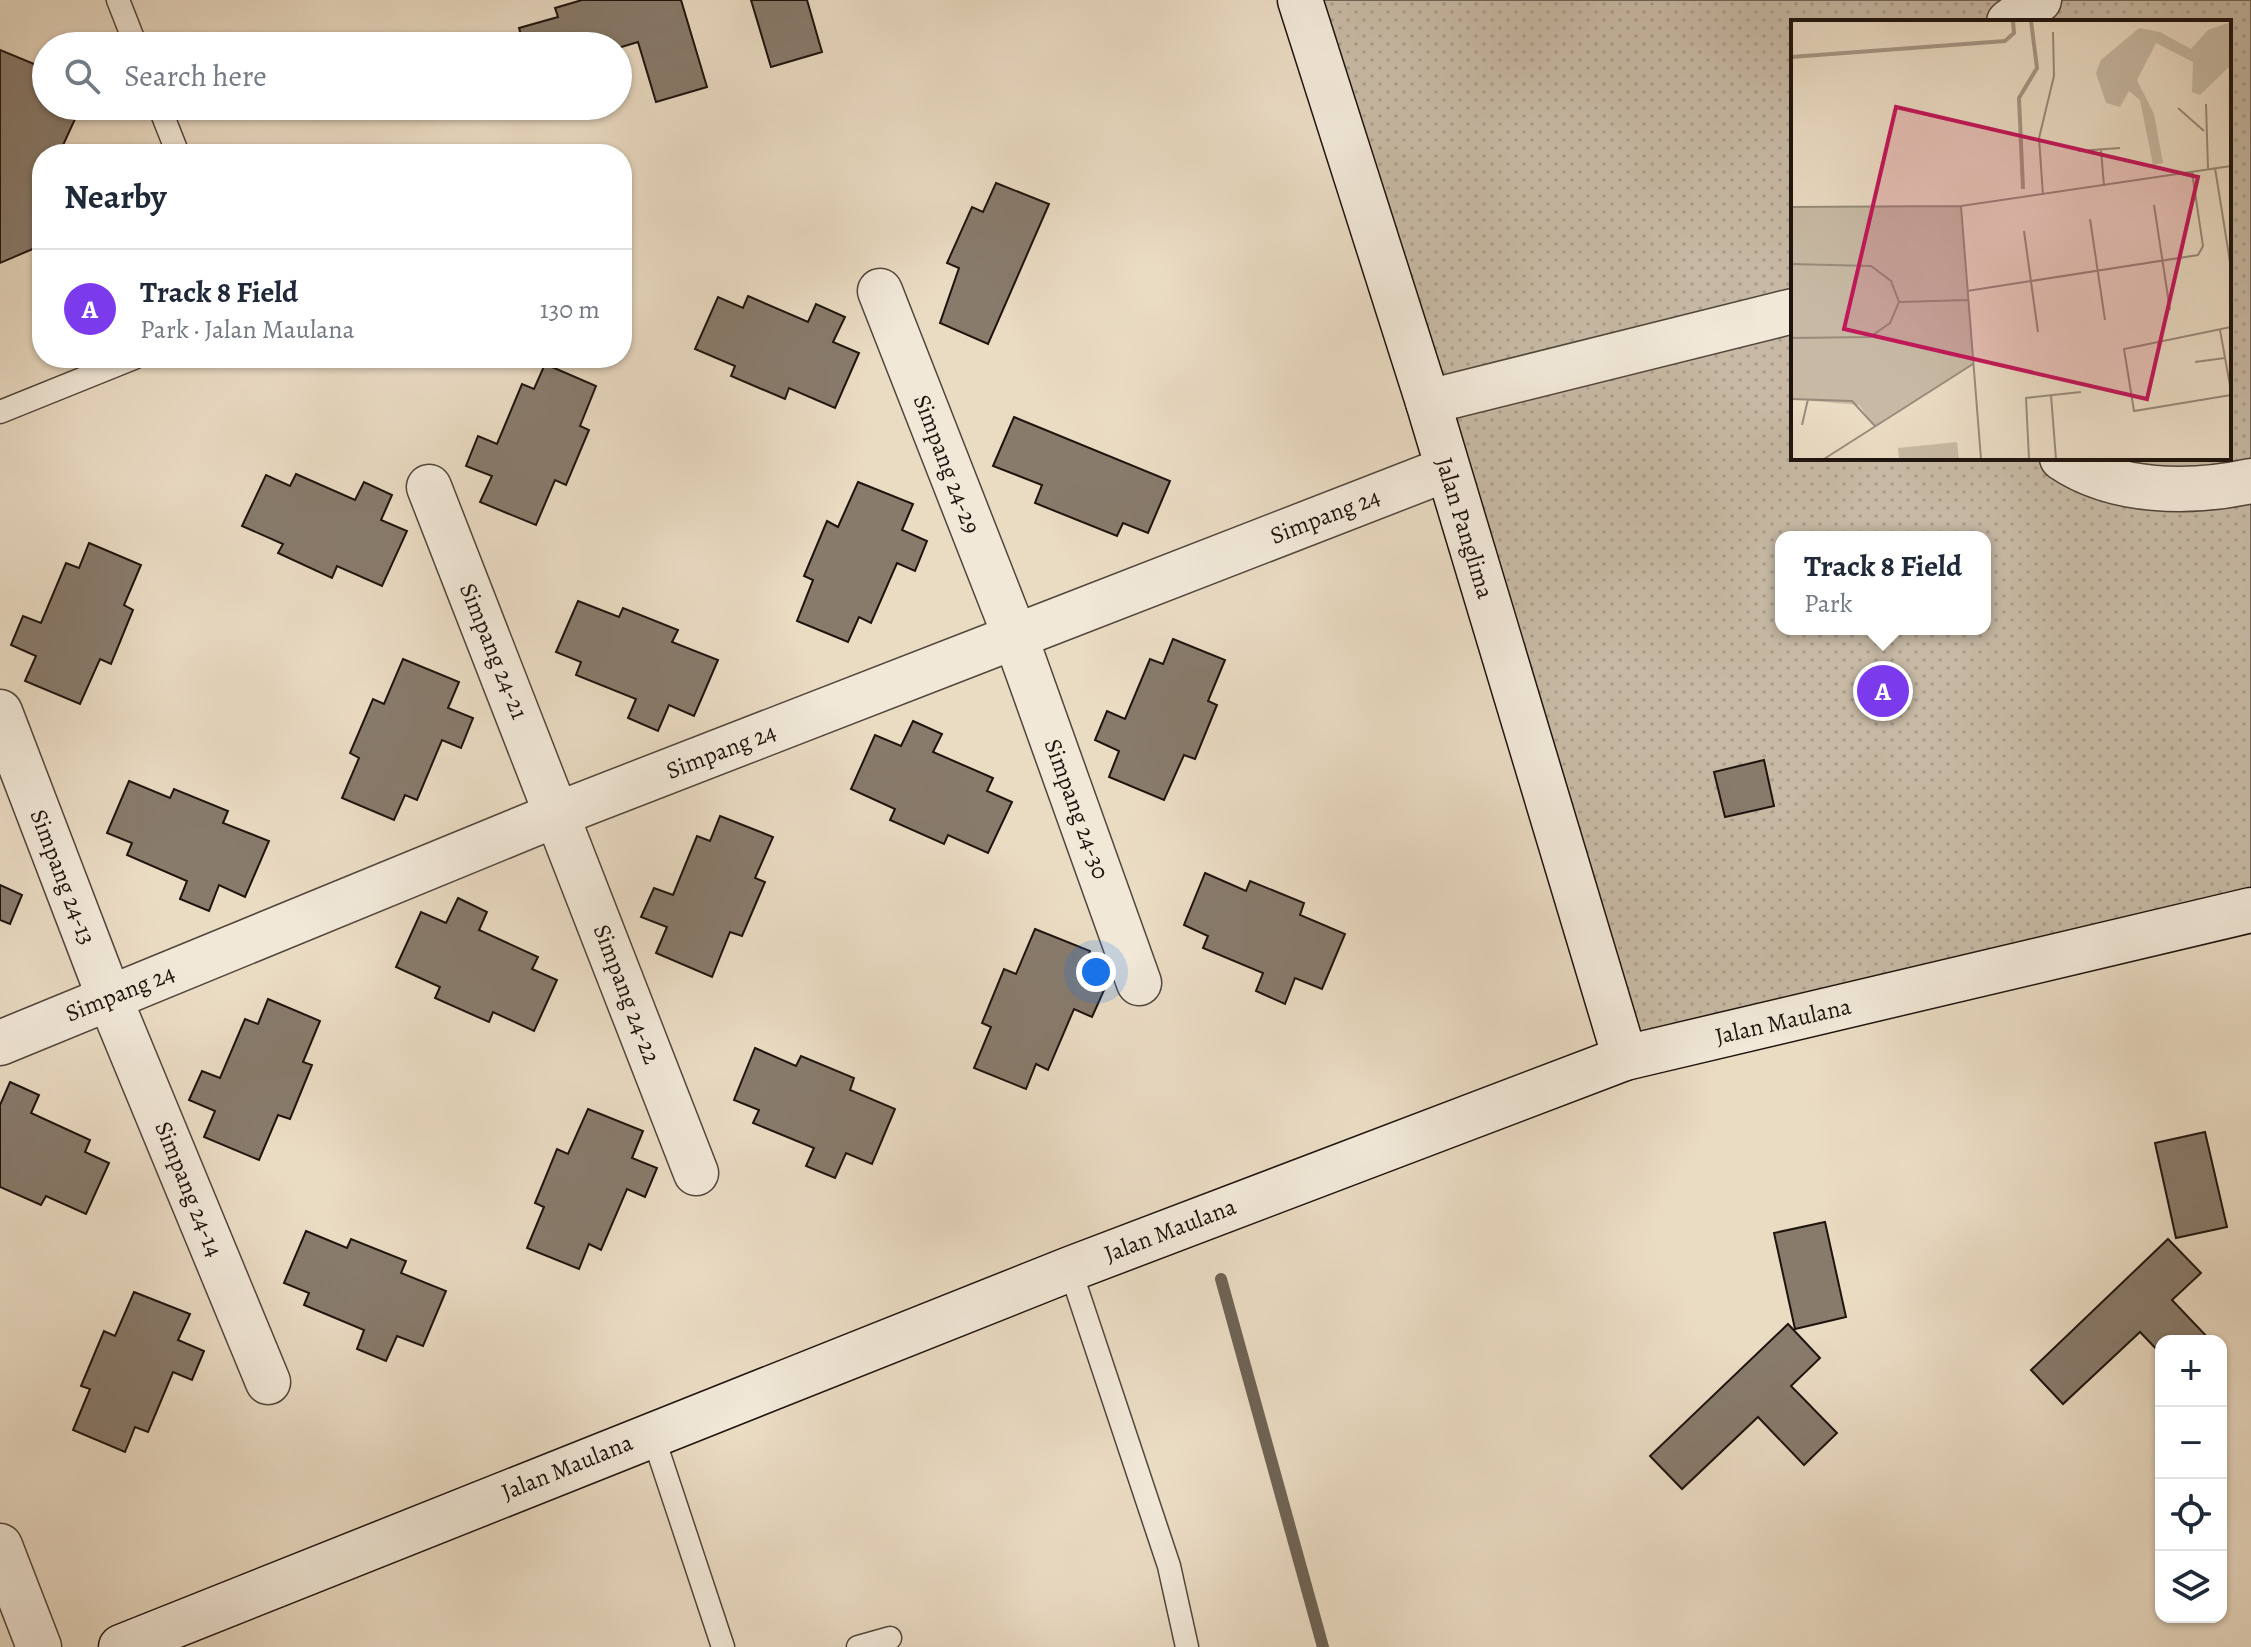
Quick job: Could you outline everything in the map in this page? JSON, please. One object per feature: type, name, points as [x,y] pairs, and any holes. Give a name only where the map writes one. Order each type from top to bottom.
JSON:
[{"type":"street","name":"Jalan Panglima","points":[[1300,0],[1428,402],[1625,1058]]},
{"type":"street","points":[[2012,20],[2039,0]]},
{"type":"street","name":"Simpang 24-29","points":[[880,291],[1015,636]]},
{"type":"street","points":[[1428,402],[1791,311]]},
{"type":"street","points":[[2067,460],[2116,481],[2167,489],[2251,481]]},
{"type":"street","name":"Simpang 24","points":[[0,1043],[558,814],[1447,469]]},
{"type":"street","name":"Simpang 24-21","points":[[429,487],[558,814]]},
{"type":"street","name":"Simpang 24-30","points":[[1015,636],[1139,983]]},
{"type":"street","name":"Simpang 24-13","points":[[0,712],[109,997]]},
{"type":"street","name":"Simpang 24-22","points":[[558,814],[696,1173]]},
{"type":"street","name":"Jalan Maulana","points":[[121,1647],[1070,1269],[1522,1094],[1625,1058],[2251,910]]},
{"type":"street","name":"Simpang 24-14","points":[[109,997],[268,1382]]},
{"type":"street","points":[[0,1546],[39,1647]]},
{"type":"lane","points":[[118,0],[131,32]]},
{"type":"lane","points":[[164,120],[172,144]]},
{"type":"lane","points":[[0,412],[109,368]]},
{"type":"lane","points":[[1070,1269],[1169,1566],[1187,1647]]},
{"type":"lane","points":[[652,1433],[723,1647]]},
{"type":"lane","points":[[858,1647],[890,1638]]},
{"type":"shaded area","points":[[1300,0],[2251,0],[2251,912],[1625,1058]]},
{"type":"building","points":[[582,0],[681,0],[707,87],[656,102],[638,42],[632,44],[632,32],[520,32],[519,28],[558,17],[555,8]]},
{"type":"building","points":[[751,0],[807,0],[822,52],[771,67]]},
{"type":"building","points":[[0,50],[32,63],[32,120],[75,120],[64,144],[32,144],[32,249],[0,263]]},
{"type":"building","points":[[996,183],[1049,204],[988,344],[940,323],[959,268],[947,263],[972,207],[983,212]]},
{"type":"building","points":[[748,296],[808,322],[816,304],[845,317],[833,342],[859,353],[835,408],[789,388],[785,399],[731,376],[735,366],[695,349],[718,297],[743,308]]},
{"type":"building","points":[[543,368],[554,368],[596,386],[580,426],[589,430],[566,485],[555,480],[536,525],[480,502],[492,476],[466,466],[478,436],[497,444],[522,384],[534,389]]},
{"type":"building","points":[[1014,417],[1170,481],[1148,533],[1123,523],[1117,536],[1035,503],[1042,485],[993,466]]},
{"type":"building","points":[[296,474],[355,500],[364,482],[392,495],[381,520],[407,531],[382,586],[337,566],[332,578],[278,553],[283,544],[242,526],[266,475],[290,486]]},
{"type":"building","points":[[858,482],[913,504],[902,530],[927,541],[915,571],[897,563],[871,623],[859,617],[848,642],[797,621],[813,580],[804,576],[827,521],[838,527]]},
{"type":"building","points":[[89,543],[141,565],[124,605],[133,610],[111,664],[100,659],[80,704],[25,681],[36,656],[11,645],[23,616],[41,623],[66,563],[79,568]]},
{"type":"building","points":[[578,601],[619,617],[623,608],[678,630],[672,642],[718,660],[694,716],[669,705],[658,731],[628,718],[636,699],[576,675],[581,662],[556,652]]},
{"type":"building","points":[[1173,639],[1225,660],[1208,701],[1217,705],[1195,759],[1184,755],[1164,800],[1109,777],[1119,751],[1095,740],[1107,711],[1125,719],[1150,659],[1163,664]]},
{"type":"building","points":[[403,659],[459,682],[448,708],[473,718],[461,748],[442,740],[417,800],[405,795],[394,820],[342,798],[359,758],[350,753],[373,699],[384,704]]},
{"type":"building","points":[[913,721],[942,734],[933,752],[993,778],[987,791],[1012,802],[988,853],[948,835],[944,844],[890,820],[895,809],[851,789],[875,735],[901,746]]},
{"type":"building","points":[[1764,760],[1774,806],[1725,817],[1714,772]]},
{"type":"building","points":[[129,781],[170,798],[174,789],[228,811],[223,823],[269,841],[245,897],[219,885],[209,911],[180,899],[187,881],[127,855],[132,843],[107,833]]},
{"type":"building","points":[[720,816],[773,837],[755,878],[765,882],[742,936],[730,932],[712,977],[656,953],[667,927],[641,917],[654,888],[673,895],[697,836],[710,841]]},
{"type":"building","points":[[1205,873],[1246,891],[1250,881],[1304,903],[1300,915],[1345,934],[1322,989],[1295,978],[1285,1004],[1256,991],[1263,973],[1203,948],[1208,936],[1184,925]]},
{"type":"building","points":[[0,885],[22,895],[10,924],[0,920]]},
{"type":"building","points":[[458,898],[487,912],[479,930],[538,957],[532,969],[557,980],[534,1031],[493,1012],[489,1022],[435,998],[440,987],[396,967],[421,912],[446,923]]},
{"type":"building","points":[[1035,929],[1090,951],[1080,978],[1105,988],[1092,1017],[1074,1009],[1048,1070],[1036,1064],[1026,1089],[974,1068],[991,1027],[982,1023],[1004,969],[1016,974]]},
{"type":"building","points":[[268,999],[320,1021],[303,1062],[312,1065],[290,1119],[278,1115],[259,1160],[204,1137],[215,1111],[189,1100],[202,1071],[220,1078],[245,1019],[258,1024]]},
{"type":"building","points":[[755,1048],[796,1066],[801,1056],[854,1078],[850,1090],[895,1109],[872,1164],[846,1153],[835,1178],[806,1166],[814,1148],[753,1123],[759,1110],[734,1100]]},
{"type":"building","points":[[10,1082],[39,1095],[31,1113],[90,1140],[85,1152],[109,1163],[86,1214],[46,1196],[41,1205],[0,1187],[0,1105]]},
{"type":"building","points":[[588,1109],[643,1131],[632,1158],[657,1168],[645,1197],[627,1189],[601,1250],[589,1244],[579,1269],[527,1248],[544,1207],[535,1203],[557,1149],[568,1154]]},
{"type":"building","points":[[2205,1132],[2227,1227],[2176,1238],[2155,1143]]},
{"type":"building","points":[[1825,1222],[1846,1317],[1795,1329],[1774,1233]]},
{"type":"building","points":[[306,1231],[347,1248],[351,1239],[406,1261],[401,1273],[446,1291],[423,1346],[397,1336],[386,1361],[357,1349],[364,1330],[304,1305],[309,1293],[284,1283]]},
{"type":"building","points":[[2168,1239],[2201,1273],[2172,1300],[2205,1335],[2155,1335],[2155,1348],[2140,1332],[2063,1404],[2031,1370]]},
{"type":"building","points":[[134,1292],[190,1314],[178,1340],[204,1351],[192,1380],[173,1372],[148,1432],[135,1427],[125,1452],[73,1430],[90,1389],[81,1386],[104,1331],[115,1336]]},
{"type":"building","points":[[1788,1324],[1820,1358],[1791,1386],[1837,1433],[1804,1465],[1758,1417],[1682,1489],[1650,1456]]},
{"type":"waterway","points":[[1221,1279],[1323,1647]]},
{"type":"place","name":"Track 8 Field","points":[[1883,691]]}]
